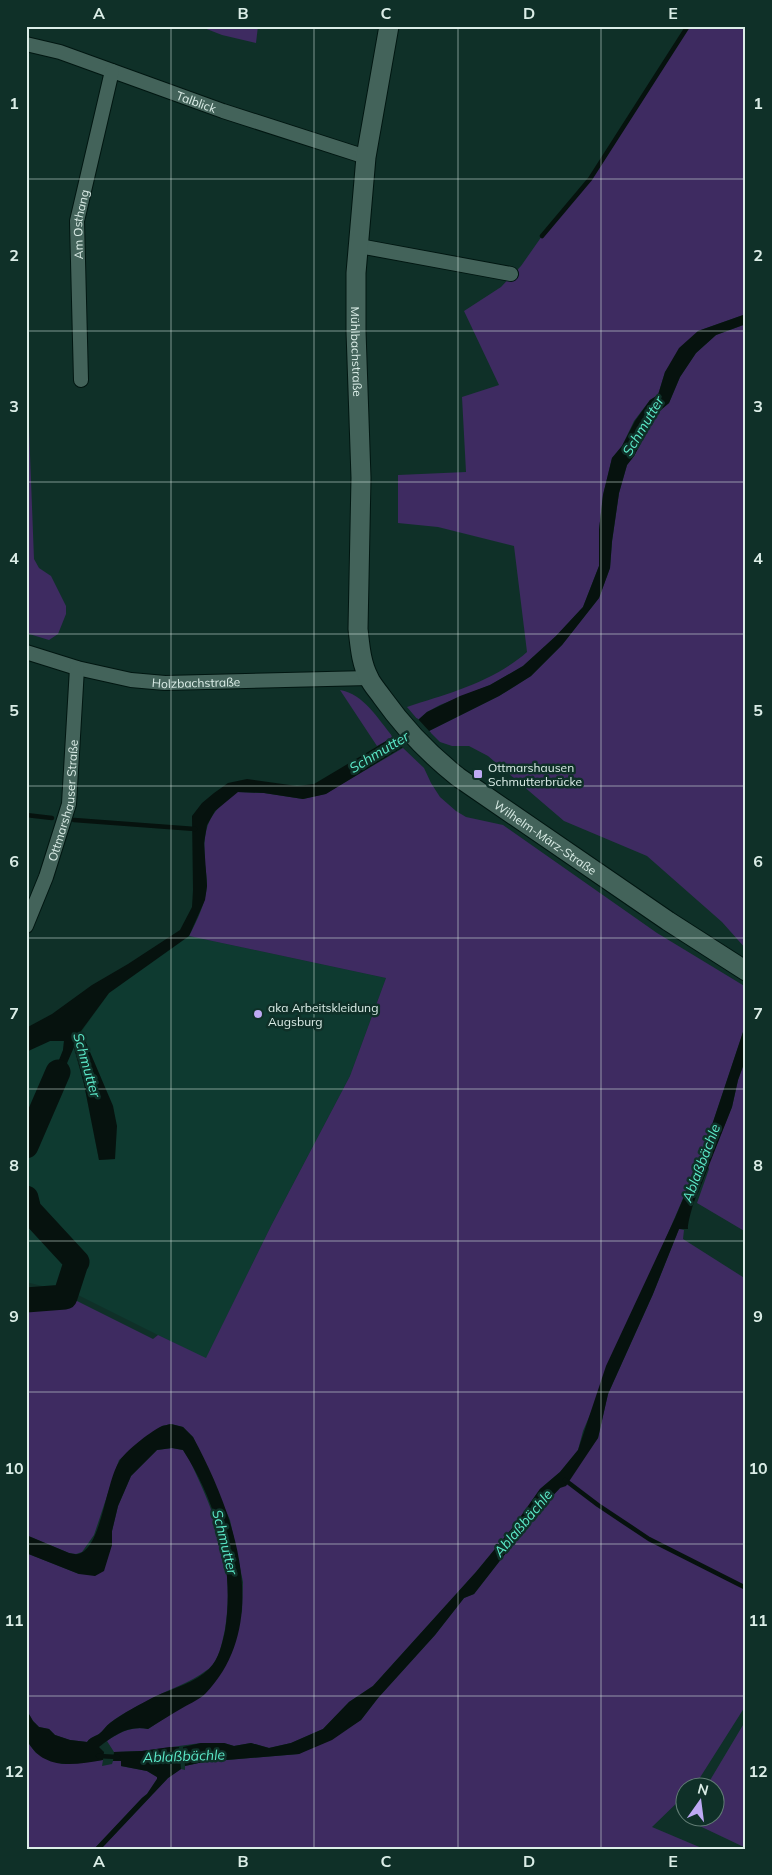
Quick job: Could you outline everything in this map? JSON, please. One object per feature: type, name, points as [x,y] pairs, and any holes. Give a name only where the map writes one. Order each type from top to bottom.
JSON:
[{"type":"street","name":"Mühlbachstraße","points":[[368,678],[360,654],[358,630],[361,478],[356,273],[360,246],[366,157],[389,26]]},
{"type":"street","name":"Talblick","points":[[26,44],[60,52],[223,111],[366,157]]},
{"type":"street","name":"Am Osthang","points":[[81,380],[77,221],[112,71]]},
{"type":"street","points":[[360,246],[511,274]]},
{"type":"street","name":"Holzbachstraße","points":[[26,652],[77,668],[131,680],[165,683],[368,678]]},
{"type":"street","name":"Ottmarshauser Straße","points":[[26,926],[46,877],[69,804],[77,668]]},
{"type":"street","name":"Wilhelm-März-Straße","points":[[368,678],[412,736],[465,782],[668,921],[746,971]]},
{"type":"shaded area","points":[[199,26],[258,26],[256,43],[222,35]]},
{"type":"shaded area","points":[[688,26],[746,26],[746,314],[698,331],[665,372],[658,395],[650,400],[634,421],[622,446],[612,458],[603,495],[599,530],[599,566],[583,607],[556,636],[523,666],[490,685],[440,705],[427,712],[418,720],[407,707],[470,686],[500,671],[527,652],[514,546],[438,527],[398,523],[398,475],[466,472],[462,397],[499,385],[464,311],[501,287],[521,266],[542,236],[590,179]]},
{"type":"shaded area","points":[[746,324],[746,949],[722,922],[647,856],[564,821],[488,756],[469,746],[452,746],[440,742],[429,731],[499,696],[531,676],[562,645],[599,598],[610,568],[619,493],[627,465],[634,456],[656,414],[669,403],[680,377],[696,353],[716,335]]},
{"type":"shaded area","points":[[26,428],[29,428],[34,559],[39,568],[51,576],[66,606],[66,614],[58,634],[49,640],[26,633]]},
{"type":"shaded area","points":[[340,690],[356,696],[370,708],[393,737],[377,746]]},
{"type":"shaded area","points":[[403,748],[424,768],[440,797],[456,811],[466,817],[503,825],[657,933],[746,987],[746,1023],[703,1152],[583,1431],[578,1450],[560,1472],[540,1489],[514,1526],[476,1572],[373,1686],[349,1702],[323,1729],[291,1743],[269,1748],[251,1743],[234,1746],[224,1743],[201,1743],[142,1751],[114,1752],[107,1741],[126,1730],[148,1729],[168,1716],[228,1661],[242,1611],[243,1582],[230,1520],[193,1437],[183,1427],[171,1424],[162,1426],[119,1460],[94,1535],[82,1552],[76,1554],[69,1553],[26,1535],[26,1306],[57,1308],[67,1304],[71,1298],[153,1339],[158,1335],[206,1358],[271,1226],[350,1076],[386,978],[189,936],[205,898],[207,882],[205,865],[206,832],[213,815],[237,792],[264,793],[303,799],[325,794]]},
{"type":"shaded area","points":[[189,936],[386,978],[350,1076],[271,1226],[206,1359],[78,1295],[26,1282],[26,1052],[50,1041],[64,1040],[63,1050],[73,1046],[84,1084],[99,1160],[115,1159],[113,1106],[81,1032],[109,993]]},
{"type":"shaded area","points":[[746,1058],[746,1232],[697,1203],[709,1169],[708,1166],[732,1107],[738,1080]]},
{"type":"shaded area","points":[[679,1229],[684,1230],[683,1239],[746,1279],[746,1705],[700,1778],[674,1778],[674,1806],[652,1827],[704,1849],[101,1849],[168,1778],[181,1769],[185,1770],[185,1766],[203,1762],[299,1754],[361,1720],[378,1698],[435,1635],[464,1598],[474,1594],[598,1438],[608,1394],[653,1294]]},
{"type":"shaded area","points":[[172,1448],[183,1450],[190,1461],[216,1522],[221,1542],[228,1584],[225,1629],[217,1657],[211,1667],[201,1675],[160,1694],[126,1713],[110,1723],[87,1742],[70,1740],[55,1735],[49,1729],[39,1727],[26,1709],[26,1553],[79,1574],[112,1545],[112,1531],[118,1506],[131,1476],[157,1450]]},
{"type":"shaded area","points":[[746,1720],[746,1848],[704,1828],[724,1828],[724,1778],[711,1778]]},
{"type":"shaded area","points":[[26,1740],[36,1753],[62,1764],[103,1760],[102,1766],[112,1764],[113,1761],[121,1761],[121,1766],[147,1771],[157,1777],[157,1779],[147,1794],[94,1849],[26,1849]]},
{"type":"water","points":[[746,314],[746,324],[716,335],[696,353],[680,377],[669,403],[656,414],[634,456],[627,465],[619,493],[610,568],[599,598],[562,645],[531,676],[499,696],[429,731],[326,794],[303,799],[264,793],[238,792],[215,811],[207,825],[204,843],[207,886],[205,900],[189,936],[109,993],[81,1031],[113,1106],[117,1126],[115,1159],[99,1160],[84,1084],[74,1047],[49,1105],[42,1102],[63,1050],[64,1041],[50,1041],[26,1052],[26,1028],[52,1014],[92,985],[180,930],[192,907],[192,816],[202,803],[214,793],[228,783],[247,779],[297,786],[314,784],[393,737],[427,712],[460,696],[490,685],[523,666],[556,636],[583,607],[599,566],[599,530],[603,495],[612,458],[622,446],[635,421],[650,400],[658,395],[665,372],[679,348],[698,331]]},
{"type":"water","points":[[746,1023],[746,1058],[738,1080],[732,1107],[693,1204],[688,1229],[679,1229],[653,1294],[608,1394],[598,1438],[566,1486],[560,1488],[541,1508],[474,1594],[464,1598],[435,1635],[378,1698],[361,1720],[332,1740],[299,1754],[203,1762],[185,1766],[183,1747],[201,1743],[224,1743],[234,1746],[251,1743],[269,1748],[291,1743],[323,1729],[349,1702],[373,1686],[476,1572],[514,1526],[540,1489],[560,1472],[578,1450],[606,1366],[675,1218],[703,1152]]},
{"type":"water","points":[[26,1291],[50,1292],[71,1298],[67,1304],[57,1308],[26,1305]]},
{"type":"water","points":[[171,1424],[183,1427],[193,1437],[208,1466],[233,1532],[240,1566],[242,1600],[238,1633],[227,1664],[201,1697],[148,1729],[134,1728],[122,1732],[99,1747],[104,1752],[103,1760],[70,1764],[50,1761],[34,1750],[26,1738],[26,1709],[39,1727],[49,1729],[55,1735],[70,1740],[87,1742],[110,1723],[132,1709],[204,1674],[215,1661],[220,1651],[225,1631],[227,1607],[225,1560],[214,1514],[195,1470],[183,1450],[172,1448],[157,1450],[131,1476],[118,1506],[112,1531],[112,1545],[104,1571],[95,1576],[79,1574],[26,1553],[26,1535],[72,1554],[81,1553],[88,1547],[99,1525],[114,1471],[119,1462],[126,1453],[144,1438],[160,1427]]},
{"type":"water","points":[[179,1747],[181,1769],[168,1778],[101,1849],[94,1849],[147,1794],[157,1779],[157,1777],[147,1771],[121,1766],[121,1761],[113,1761],[114,1752]]},
{"type":"pier","points":[[417,718],[431,733],[405,749],[391,735]]},
{"type":"waterway","points":[[542,236],[590,179],[688,26]]},
{"type":"waterway","points":[[26,815],[52,818]]},
{"type":"waterway","points":[[74,820],[195,829]]},
{"type":"waterway","points":[[26,1146],[58,1072]]},
{"type":"waterway","points":[[26,1198],[29,1210],[77,1262]]},
{"type":"waterway","name":"Schmutter","points":[[26,1300],[65,1297],[75,1266]]},
{"type":"waterway","points":[[565,1480],[649,1539],[746,1588]]},
{"type":"waterway","name":"Ablaßbächle","points":[[98,1756],[118,1757]]},
{"type":"place","name":"Ottmarshausen Schmutterbrücke","points":[[478,774]]},
{"type":"place","name":"aka Arbeitskleidung Augsburg","points":[[258,1014]]}]
